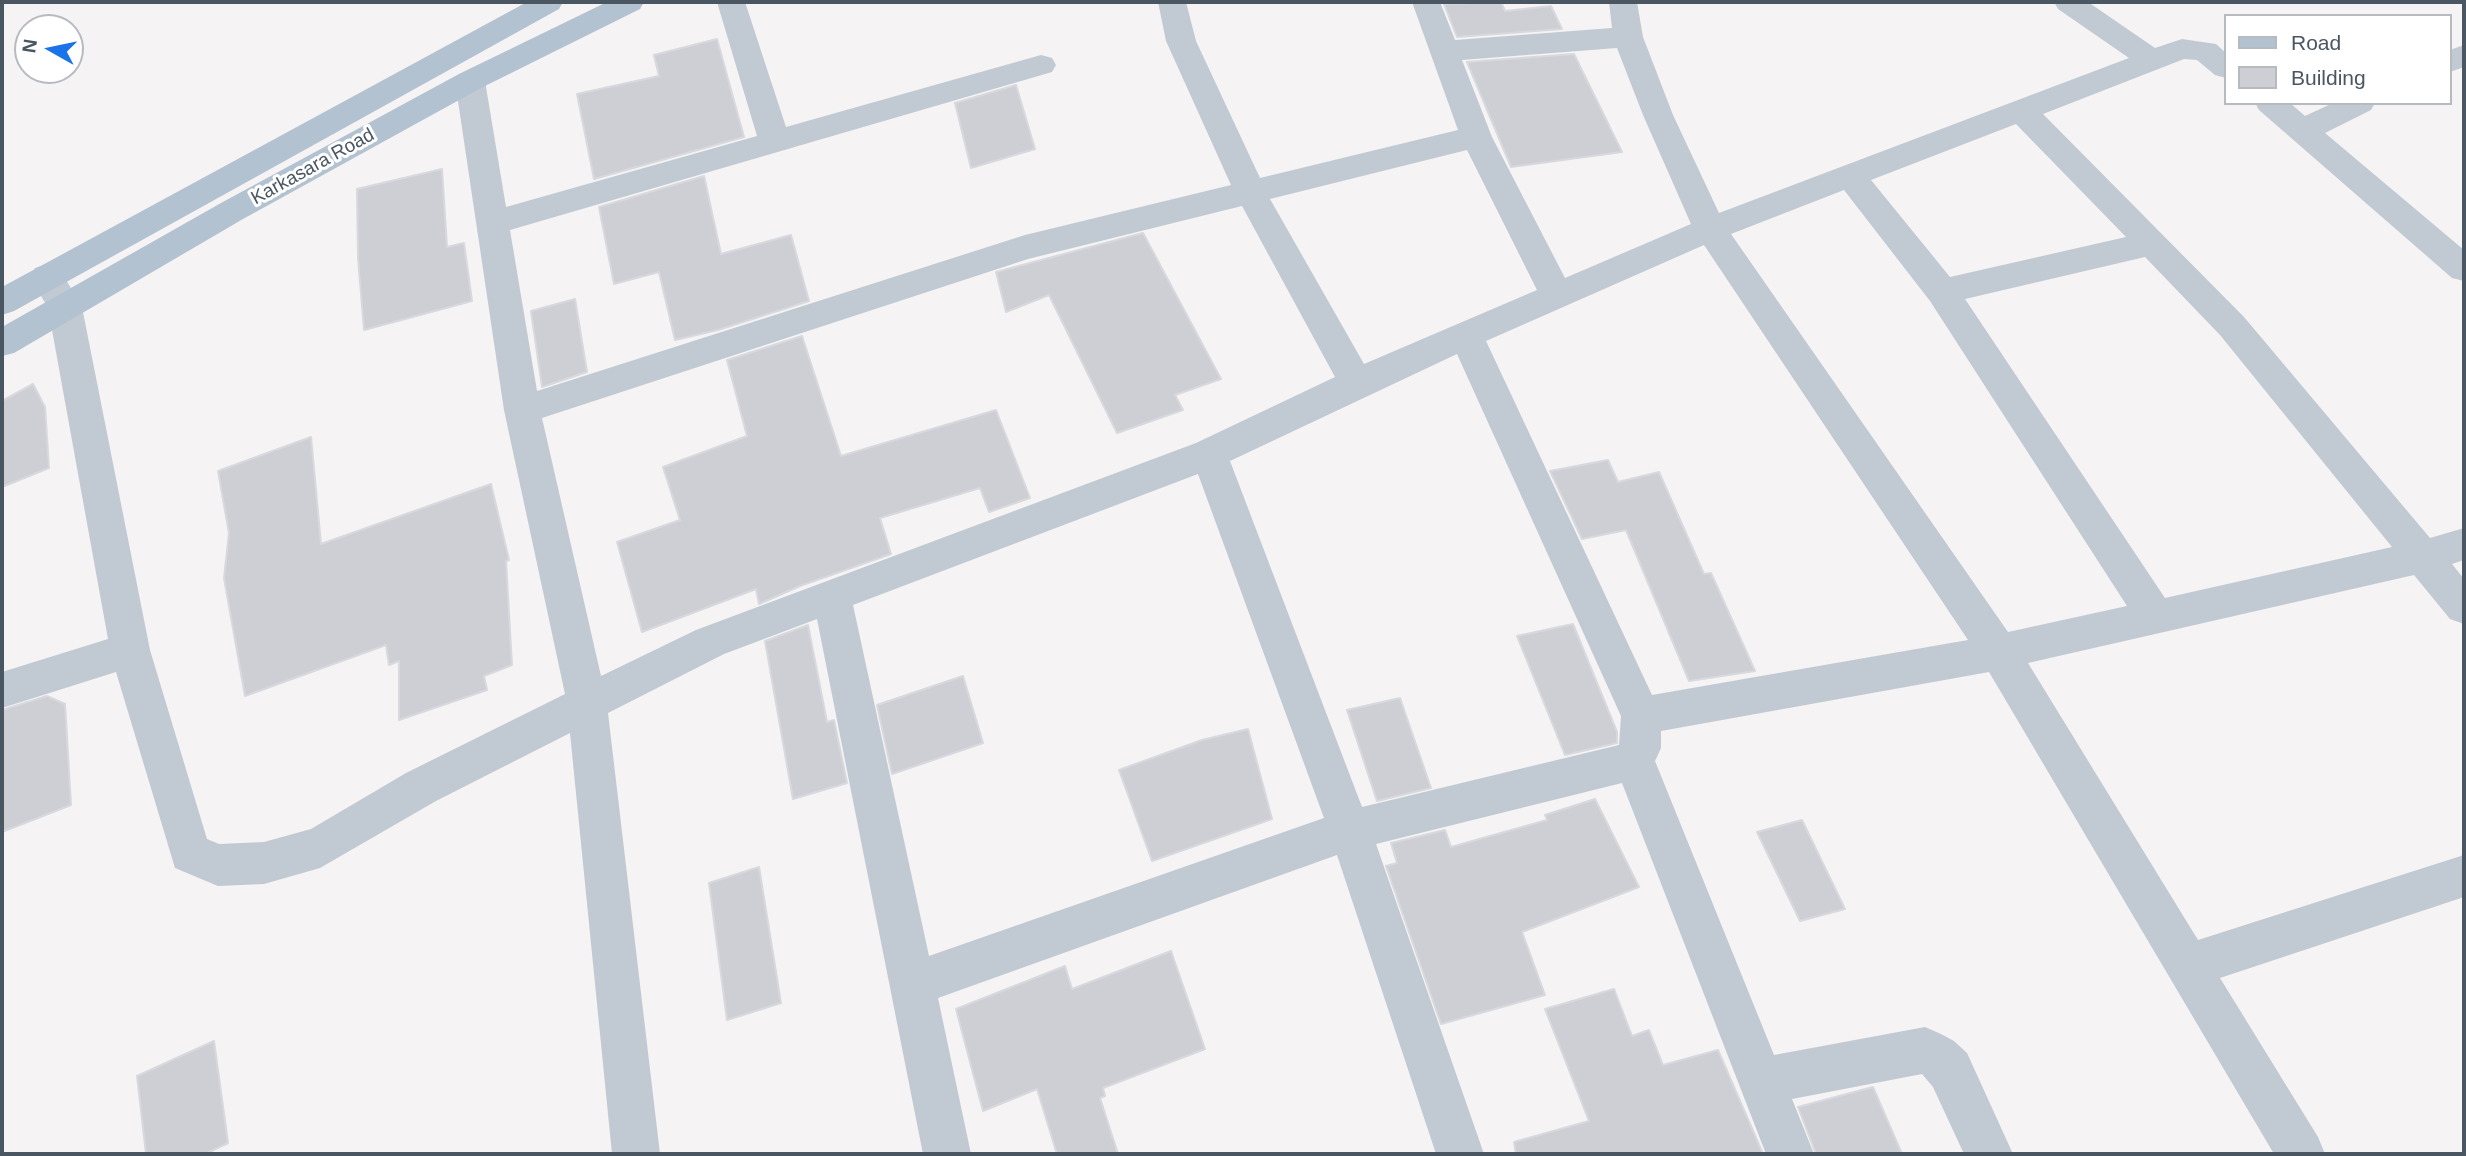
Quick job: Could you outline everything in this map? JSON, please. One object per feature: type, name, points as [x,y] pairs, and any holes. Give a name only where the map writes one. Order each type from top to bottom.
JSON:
[{"type":"main road","name":"Karkasara Road","points":[[2,343],[56,292],[161,213],[549,2]]},
{"type":"main road","name":"Karkasara Road","points":[[2,302],[56,292],[158,253],[470,81],[629,2]]},
{"type":"street","points":[[731,2],[775,142]]},
{"type":"street","points":[[1172,2],[1181,41],[1250,191],[1356,383]]},
{"type":"street","points":[[1426,2],[1476,137],[1557,295]]},
{"type":"street","points":[[1623,2],[1628,37],[1658,115],[1710,229],[1999,652],[2301,1154]]},
{"type":"street","points":[[2068,2],[2152,60]]},
{"type":"street","points":[[1444,51],[1628,37]]},
{"type":"street","points":[[56,292],[130,650],[190,853],[218,865],[264,863],[320,847],[421,787],[710,642],[1209,454],[1356,383],[1710,229],[2182,48],[2205,51],[2224,66]]},
{"type":"street","points":[[492,223],[1041,65]]},
{"type":"street","points":[[470,81],[523,410],[587,703],[636,1154]]},
{"type":"street","points":[[2272,105],[2464,269]]},
{"type":"street","points":[[2303,130],[2356,105]]},
{"type":"street","points":[[2021,110],[2154,243],[2231,326],[2464,607]]},
{"type":"street","points":[[523,410],[1025,247],[1476,137]]},
{"type":"street","points":[[1850,176],[1942,292],[2156,617]]},
{"type":"street","points":[[1942,292],[2154,243]]},
{"type":"street","points":[[1467,337],[1641,716],[1640,748],[1634,761],[1790,1154]]},
{"type":"street","points":[[1209,454],[1350,831],[1460,1154]]},
{"type":"street","points":[[1641,716],[1999,652],[2422,557],[2464,544]]},
{"type":"street","points":[[832,596],[947,1154]]},
{"type":"street","points":[[2,690],[130,650]]},
{"type":"street","points":[[912,984],[1350,831],[1634,761]]},
{"type":"street","points":[[2188,966],[2464,876]]},
{"type":"street","points":[[1762,1082],[1925,1051],[1938,1057],[1950,1070],[1989,1154]]},
{"type":"building","points":[[1501,2],[1505,11],[1551,6],[1562,29],[1457,37],[1444,4]]},
{"type":"building","points":[[717,39],[744,137],[594,179],[577,94],[659,76],[654,55]]},
{"type":"building","points":[[1574,54],[1622,152],[1511,167],[1467,62]]},
{"type":"building","points":[[1016,85],[1035,149],[971,168],[955,103]]},
{"type":"building","points":[[442,169],[447,247],[464,243],[472,301],[364,330],[358,258],[357,189]]},
{"type":"building","points":[[704,176],[721,254],[791,235],[809,301],[718,330],[675,340],[659,272],[614,284],[599,207]]},
{"type":"building","points":[[1143,233],[1221,379],[1175,395],[1183,410],[1117,433],[1049,295],[1006,312],[996,272]]},
{"type":"building","points":[[575,299],[587,372],[542,387],[531,311]]},
{"type":"building","points":[[802,336],[841,456],[996,410],[1030,498],[989,512],[980,488],[880,518],[891,554],[800,586],[759,604],[756,589],[642,632],[617,542],[680,520],[663,467],[747,436],[727,360]]},
{"type":"building","points":[[33,384],[45,407],[49,468],[2,487],[2,401]]},
{"type":"building","points":[[311,437],[321,544],[491,484],[509,560],[506,561],[512,665],[484,676],[487,690],[399,720],[399,661],[389,665],[386,645],[245,696],[224,578],[229,533],[218,471]]},
{"type":"building","points":[[1608,460],[1618,482],[1659,472],[1704,574],[1711,573],[1755,671],[1689,681],[1626,530],[1582,539],[1550,471]]},
{"type":"building","points":[[1573,624],[1617,732],[1617,743],[1565,755],[1517,636]]},
{"type":"building","points":[[808,625],[827,722],[834,720],[847,783],[793,799],[765,641]]},
{"type":"building","points":[[963,676],[983,743],[892,774],[877,705]]},
{"type":"building","points":[[47,696],[65,704],[71,805],[2,832],[2,710]]},
{"type":"building","points":[[1400,698],[1431,788],[1377,801],[1347,710]]},
{"type":"building","points":[[1248,729],[1272,819],[1152,861],[1119,770],[1202,740]]},
{"type":"building","points":[[1595,799],[1639,887],[1522,932],[1545,995],[1441,1024],[1386,866],[1397,863],[1391,843],[1445,830],[1451,847],[1547,820],[1545,815]]},
{"type":"building","points":[[1802,820],[1845,909],[1800,921],[1757,832]]},
{"type":"building","points":[[759,867],[781,1003],[727,1020],[709,883]]},
{"type":"building","points":[[1171,951],[1205,1049],[1103,1088],[1105,1096],[1100,1098],[1118,1154],[1057,1154],[1037,1089],[983,1111],[956,1009],[1065,966],[1072,989]]},
{"type":"building","points":[[1614,989],[1632,1036],[1649,1030],[1663,1065],[1718,1050],[1763,1154],[1516,1154],[1514,1142],[1589,1121],[1545,1009]]},
{"type":"building","points":[[214,1041],[228,1143],[205,1154],[146,1154],[137,1076]]},
{"type":"building","points":[[1873,1087],[1902,1154],[1816,1154],[1798,1107]]}]
